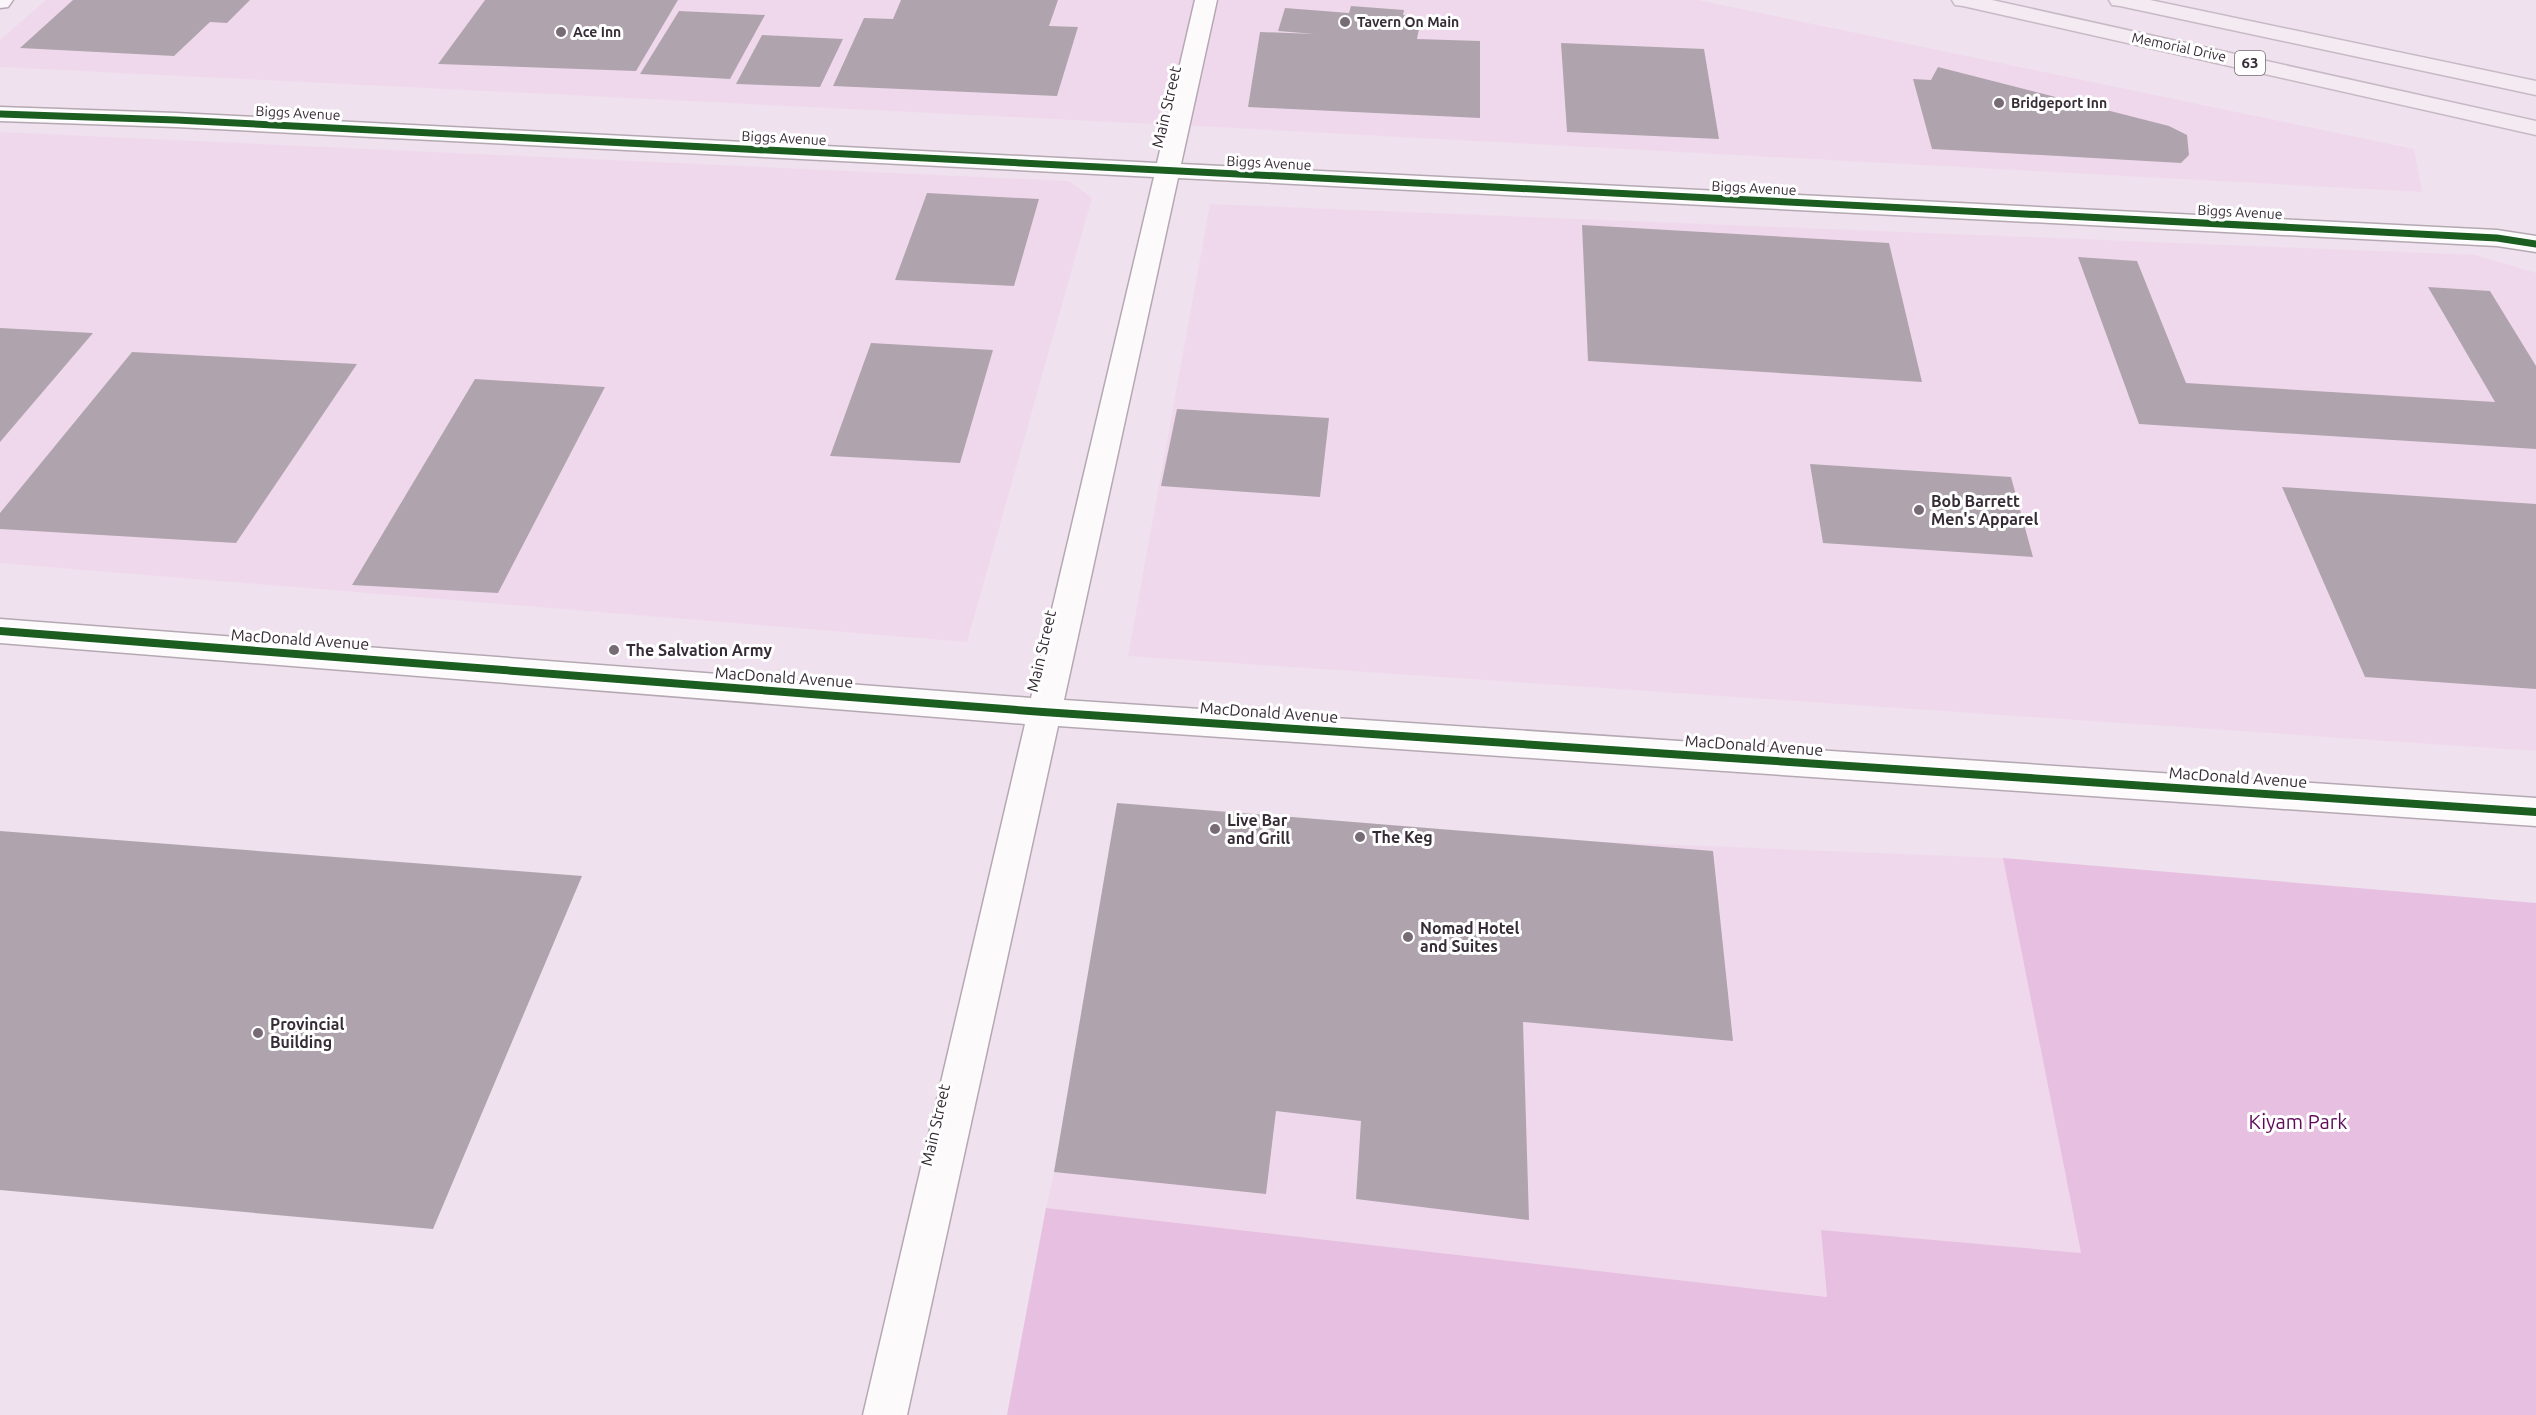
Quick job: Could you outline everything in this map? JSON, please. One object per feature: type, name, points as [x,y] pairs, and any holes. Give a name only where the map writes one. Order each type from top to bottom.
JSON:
[{"type":"highway","name":"Memorial Drive","points":[[1963,0],[2536,128]]},
{"type":"highway","name":"63","points":[[2120,0],[2536,88]]},
{"type":"street","name":"Main Street","points":[[885,1415],[1206,0]]},
{"type":"street","name":"Biggs Avenue","points":[[0,114],[176,120],[2497,238],[2536,244]]},
{"type":"street","name":"MacDonald Avenue","points":[[0,631],[1043,712],[2536,812]]},
{"type":"shaded area","points":[[46,0],[1698,0],[2414,149],[2422,192],[1235,128],[0,67],[0,40]]},
{"type":"shaded area","points":[[0,132],[1069,181],[1092,198],[967,642],[0,563]]},
{"type":"shaded area","points":[[1210,204],[2476,255],[2536,273],[2536,751],[1128,656]]},
{"type":"shaded area","points":[[1135,823],[2003,858],[2081,1253],[1821,1230],[1827,1297],[1046,1208]]},
{"type":"green space","name":"Kiyam Park","points":[[2003,858],[2536,903],[2536,1415],[1007,1415],[1046,1208],[1827,1297],[1821,1230],[2081,1253]]},
{"type":"building","points":[[73,0],[250,0],[227,23],[210,22],[174,56],[20,48]]},
{"type":"building","name":"Ace Inn","points":[[485,0],[678,0],[636,71],[438,64]]},
{"type":"building","points":[[901,0],[1058,0],[1049,26],[1078,27],[1057,96],[833,86],[864,18],[893,19]]},
{"type":"building","points":[[1351,6],[1404,10],[1403,15],[1411,16],[1408,28],[1419,29],[1417,39],[1480,41],[1480,118],[1248,107],[1260,32],[1315,34],[1278,31],[1285,8],[1349,13]]},
{"type":"building","points":[[679,11],[765,15],[730,79],[640,74]]},
{"type":"building","points":[[762,35],[843,39],[820,87],[736,84]]},
{"type":"building","points":[[1561,43],[1704,49],[1719,139],[1567,132]]},
{"type":"building","name":"Bridgeport Inn","points":[[1938,67],[2169,126],[2187,135],[2189,155],[2181,163],[1932,149],[1913,79],[1931,80]]},
{"type":"building","points":[[927,193],[1039,199],[1014,286],[895,280]]},
{"type":"building","points":[[1582,225],[1889,243],[1922,382],[1588,361]]},
{"type":"building","points":[[2078,257],[2137,261],[2186,383],[2495,402],[2428,287],[2490,291],[2536,366],[2536,449],[2139,424]]},
{"type":"building","points":[[0,328],[93,333],[0,442]]},
{"type":"building","points":[[871,343],[993,350],[960,463],[830,456]]},
{"type":"building","points":[[132,352],[357,364],[236,543],[0,529],[0,513]]},
{"type":"building","points":[[475,379],[605,387],[498,593],[352,585]]},
{"type":"building","points":[[1177,409],[1329,418],[1320,497],[1161,486]]},
{"type":"building","name":"Bob Barrett Men's Apparel","points":[[1810,464],[2011,477],[2033,557],[1823,543]]},
{"type":"building","points":[[2282,487],[2536,504],[2536,689],[2365,677]]},
{"type":"building","name":"Nomad Hotel and Suites","points":[[1117,803],[1713,851],[1733,1041],[1523,1022],[1529,1220],[1356,1199],[1361,1121],[1276,1111],[1266,1194],[1054,1172]]},
{"type":"building","name":"Provincial Building","points":[[0,831],[582,876],[433,1229],[0,1190]]},
{"type":"cycle path","points":[[0,114],[176,120],[2497,238],[2536,244]]},
{"type":"cycle path","points":[[0,631],[1043,712],[2536,812]]},
{"type":"place","name":"Tavern On Main","points":[[1345,22]]},
{"type":"place","name":"Ace Inn","points":[[561,32]]},
{"type":"place","name":"Bridgeport Inn","points":[[1999,103]]},
{"type":"place","name":"Bob Barrett Men's Apparel","points":[[1919,510]]},
{"type":"place","name":"The Salvation Army","points":[[614,650]]},
{"type":"place","name":"Live Bar and Grill","points":[[1215,829]]},
{"type":"place","name":"The Keg","points":[[1360,837]]},
{"type":"place","name":"Nomad Hotel and Suites","points":[[1408,937]]},
{"type":"place","name":"Provincial Building","points":[[258,1033]]}]
